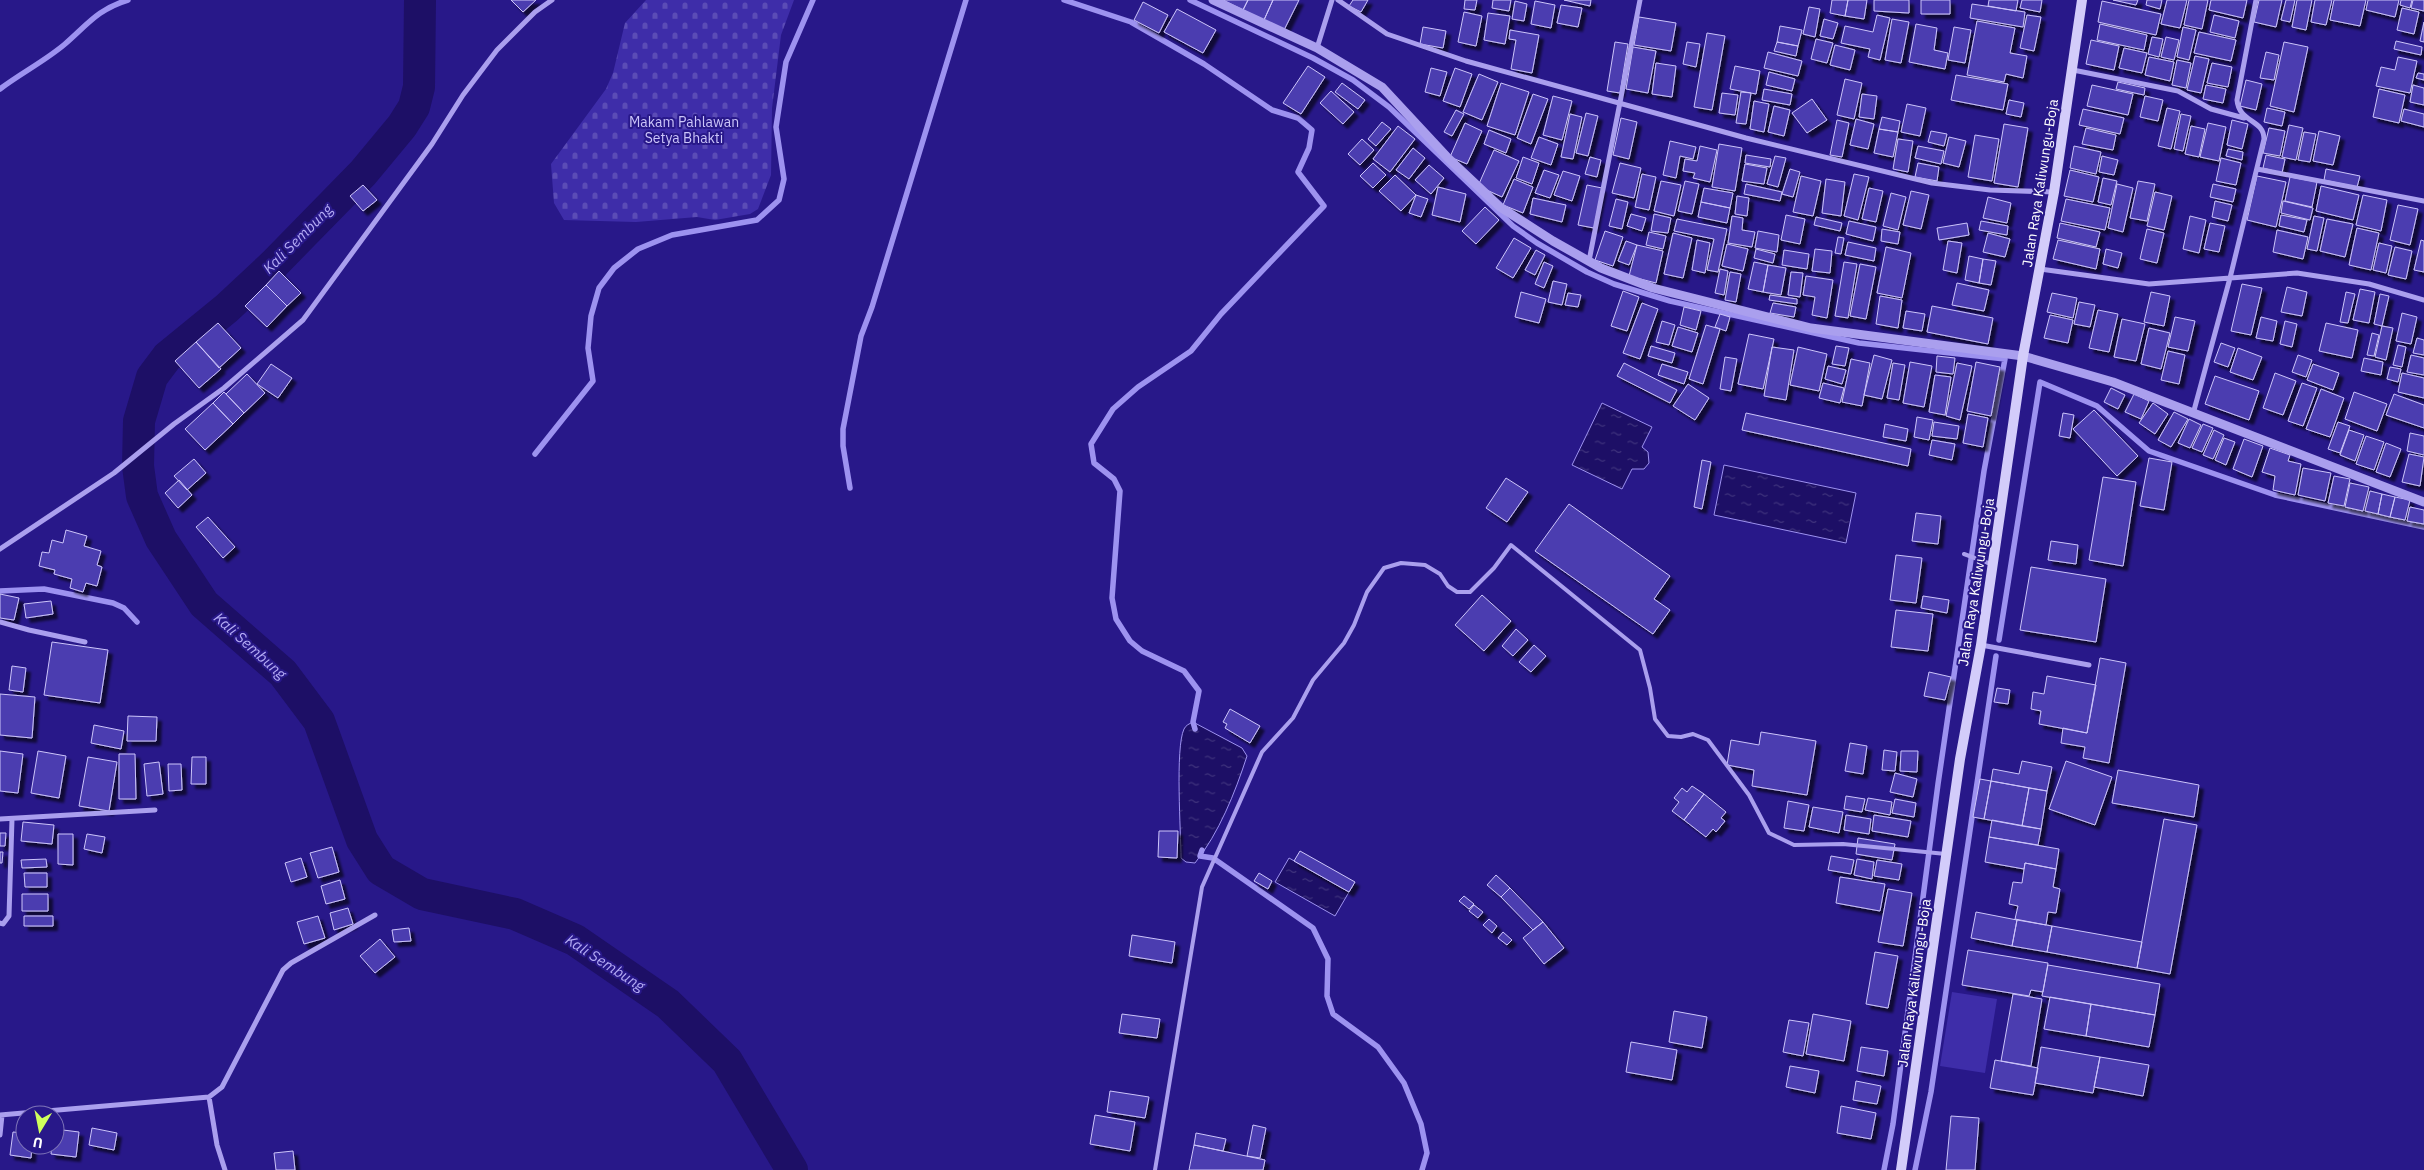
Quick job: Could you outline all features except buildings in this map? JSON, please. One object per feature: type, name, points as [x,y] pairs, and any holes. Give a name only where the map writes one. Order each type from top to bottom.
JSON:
[{"type":"main road","name":"Jalan Raya Kaliwungu-Boja","points":[[1902,1170],[1946,854],[1993,565],[2022,356],[2054,192],[2082,0]]},
{"type":"street","points":[[0,549],[114,473],[174,424],[224,388],[303,320],[432,144],[463,95],[492,58],[535,12],[552,0]]},
{"type":"street","points":[[1212,0],[1317,48],[1382,87],[1448,158],[1500,207],[1588,261],[1653,288],[1811,328],[2022,356],[2113,382],[2424,502]]},
{"type":"street","points":[[1317,48],[1332,0]]},
{"type":"street","points":[[1338,0],[1387,34],[1466,61],[1802,152],[1932,183],[1990,190],[2054,192]]},
{"type":"street","points":[[1588,261],[1640,0]]},
{"type":"street","points":[[2246,119],[2238,107],[2237,100],[2256,0]]},
{"type":"street","points":[[2073,70],[2178,91],[2211,109],[2246,119],[2257,125],[2264,132],[2257,169],[2230,278],[2193,414]]},
{"type":"street","points":[[2257,169],[2424,201]]},
{"type":"street","points":[[2040,269],[2148,284],[2297,273],[2369,284],[2424,300]]},
{"type":"street","points":[[0,622],[85,642]]},
{"type":"street","points":[[1980,645],[2090,665]]},
{"type":"street","points":[[0,819],[155,810]]},
{"type":"street","points":[[0,923],[3,924],[9,916],[12,819]]},
{"type":"street","points":[[0,1134],[1,1115],[209,1097],[222,1087],[283,970],[291,963],[375,915]]},
{"type":"street","points":[[209,1097],[217,1145],[225,1170]]},
{"type":"lane","points":[[1155,1170],[1202,887],[1262,752],[1293,718],[1313,680],[1344,642],[1354,625],[1367,592],[1384,568],[1401,563],[1425,564],[1440,574],[1448,586],[1456,592],[1470,592],[1494,568],[1511,545],[1640,650],[1650,688],[1655,719],[1668,736],[1681,737],[1693,734],[1708,740],[1750,795],[1769,833],[1794,845],[1844,844],[1946,854]]},
{"type":"lane","points":[[1964,554],[1993,565]]},
{"type":"green space","name":"Makam Pahlawan Setya Bhakti","points":[[646,0],[794,0],[781,35],[772,108],[771,175],[758,209],[750,214],[715,220],[697,217],[636,222],[564,220],[554,203],[551,164],[606,89],[613,73],[625,23]]},
{"type":"green space","points":[[1952,992],[1997,999],[1985,1073],[1940,1066]]},
{"type":"water","points":[[1602,403],[1652,427],[1642,447],[1648,452],[1649,463],[1644,469],[1632,469],[1622,489],[1572,465]]},
{"type":"water","points":[[1724,465],[1856,493],[1846,543],[1714,515]]},
{"type":"water","points":[[1193,722],[1242,748],[1247,756],[1226,812],[1212,839],[1195,863],[1186,862],[1181,858],[1179,791],[1181,739],[1185,728]]},
{"type":"water","points":[[1289,858],[1349,892],[1335,916],[1275,882]]},
{"type":"waterway","points":[[0,89],[65,44],[101,13],[128,0]]},
{"type":"waterway","name":"Kali Sembung","points":[[420,0],[419,87],[414,107],[402,126],[363,173],[275,263],[227,308],[167,357],[152,377],[139,421],[138,466],[142,496],[161,539],[204,604],[283,673],[319,721],[362,840],[381,870],[422,894],[515,914],[575,940],[668,1004],[727,1061],[792,1170]]},
{"type":"waterway","points":[[535,454],[593,381],[588,348],[591,316],[599,288],[614,268],[638,249],[672,235],[757,220],[779,200],[784,179],[776,127],[786,62],[813,0]]},
{"type":"waterway","points":[[850,488],[843,446],[843,429],[861,336],[872,307],[966,0]]},
{"type":"waterway","points":[[1064,0],[1131,22],[1204,64],[1272,110],[1298,118],[1312,130],[1309,148],[1298,172],[1324,206],[1221,314],[1191,351],[1138,387],[1113,409],[1091,444],[1094,463],[1114,479],[1120,491],[1112,598],[1116,619],[1130,641],[1142,651],[1184,671],[1199,691],[1193,722],[1195,729]]},
{"type":"waterway","points":[[1190,0],[1313,58],[1353,80],[1389,107],[1513,226],[1537,243],[1587,272],[1614,284],[1670,301],[1859,343],[2005,359],[1984,471],[1938,784],[1893,1124],[1884,1170]]},
{"type":"waterway","points":[[1999,640],[2040,382],[2097,406],[2149,451],[2275,495],[2424,527]]},
{"type":"waterway","points":[[0,591],[44,589],[113,603],[124,608],[137,622]]},
{"type":"waterway","points":[[1915,1170],[1931,1092],[1996,656]]},
{"type":"waterway","points":[[1202,850],[1200,856],[1213,858],[1313,928],[1328,959],[1327,996],[1333,1014],[1378,1047],[1404,1083],[1421,1124],[1427,1153],[1422,1170]]}]
